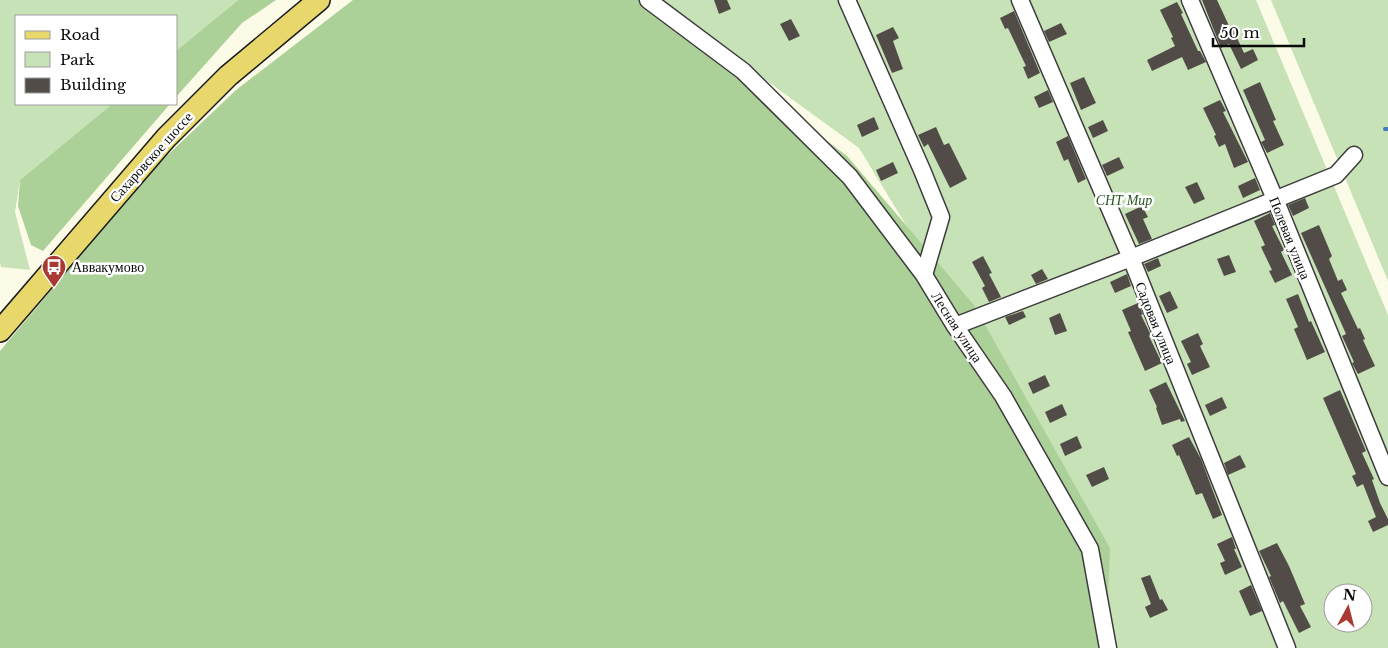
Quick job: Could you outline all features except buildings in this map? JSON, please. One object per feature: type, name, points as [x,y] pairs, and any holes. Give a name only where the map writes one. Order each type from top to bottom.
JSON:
[{"type":"main road","name":"Сахаровское шоссе","points":[[0,331],[166,138],[228,76],[319,0]]},
{"type":"street","name":"Лесная улица","points":[[648,0],[743,71],[843,170],[924,275],[955,326],[1002,396],[1090,549],[1108,648]]},
{"type":"street","points":[[847,0],[941,217],[924,275]]},
{"type":"street","name":"Садовая улица","points":[[1020,0],[1131,258],[1287,648]]},
{"type":"street","name":"Полевая улица","points":[[1190,0],[1275,199],[1388,477]]},
{"type":"street","points":[[955,326],[1131,258],[1336,175],[1354,155]]},
{"type":"green space","points":[[0,0],[238,0],[178,49],[178,15],[15,15],[15,105],[111,105],[20,180],[15,212],[30,270],[1,267]]},
{"type":"green space","points":[[238,0],[276,0],[242,23],[178,95],[178,49]]},
{"type":"green space","points":[[353,0],[640,0],[847,156],[974,305],[1110,548],[1106,648],[0,648],[0,351],[154,168],[236,90]]},
{"type":"green space","name":"СНТ Мир","points":[[656,0],[1256,0],[1388,315],[1388,648],[1115,648],[995,371],[859,148]]},
{"type":"green space","points":[[1271,0],[1388,0],[1388,281]]},
{"type":"green space","points":[[111,105],[169,105],[43,251],[31,245],[18,206],[20,180]]},
{"type":"place","name":"Аввакумово","points":[[54,288]]}]
